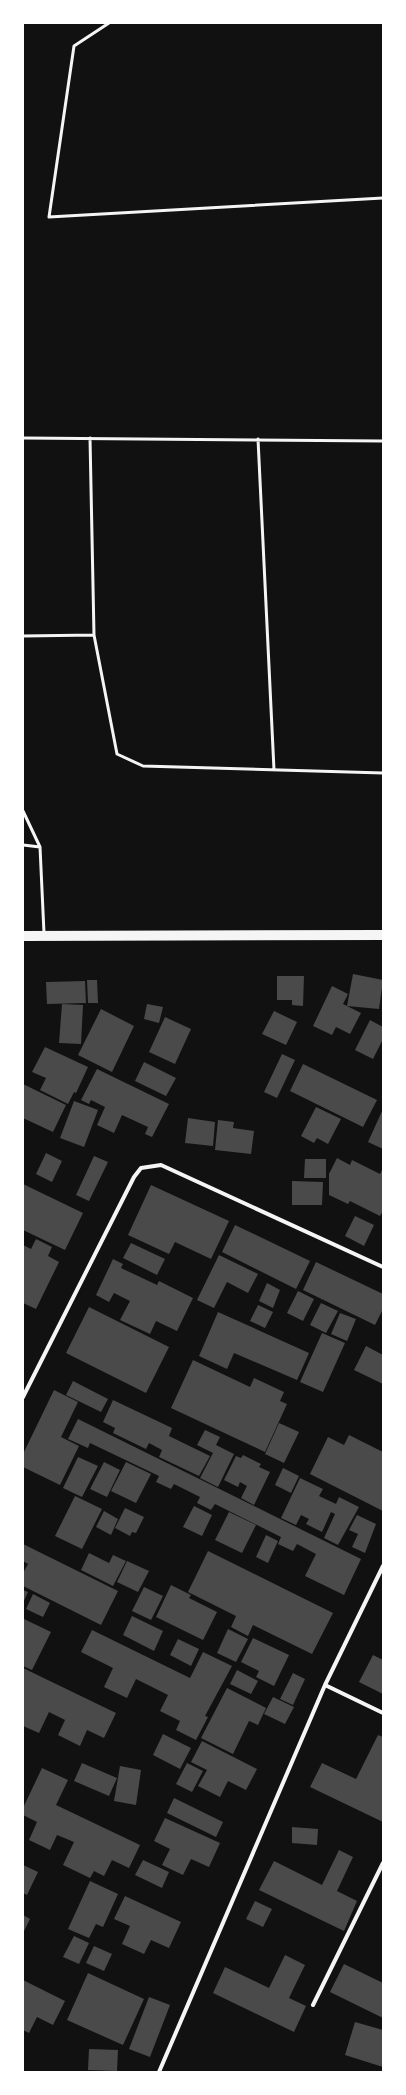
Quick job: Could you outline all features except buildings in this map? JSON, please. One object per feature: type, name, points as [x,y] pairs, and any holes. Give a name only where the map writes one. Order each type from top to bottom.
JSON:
[{"type":"main road","points":[[23,936],[383,935]]},
{"type":"street","points":[[23,1397],[134,1177],[141,1168],[162,1166],[383,1268]]},
{"type":"street","points":[[159,2072],[324,1685],[383,1566]]},
{"type":"street","points":[[324,1685],[383,1713]]},
{"type":"street","points":[[313,2005],[383,1863]]},
{"type":"lane","points":[[109,23],[74,46],[49,217],[383,198]]},
{"type":"lane","points":[[23,438],[383,441]]},
{"type":"lane","points":[[90,438],[94,635],[117,754],[143,766],[383,773]]},
{"type":"lane","points":[[258,439],[274,770]]},
{"type":"lane","points":[[23,636],[94,635]]},
{"type":"lane","points":[[23,811],[40,847],[44,935]]},
{"type":"lane","points":[[23,845],[40,847]]}]
